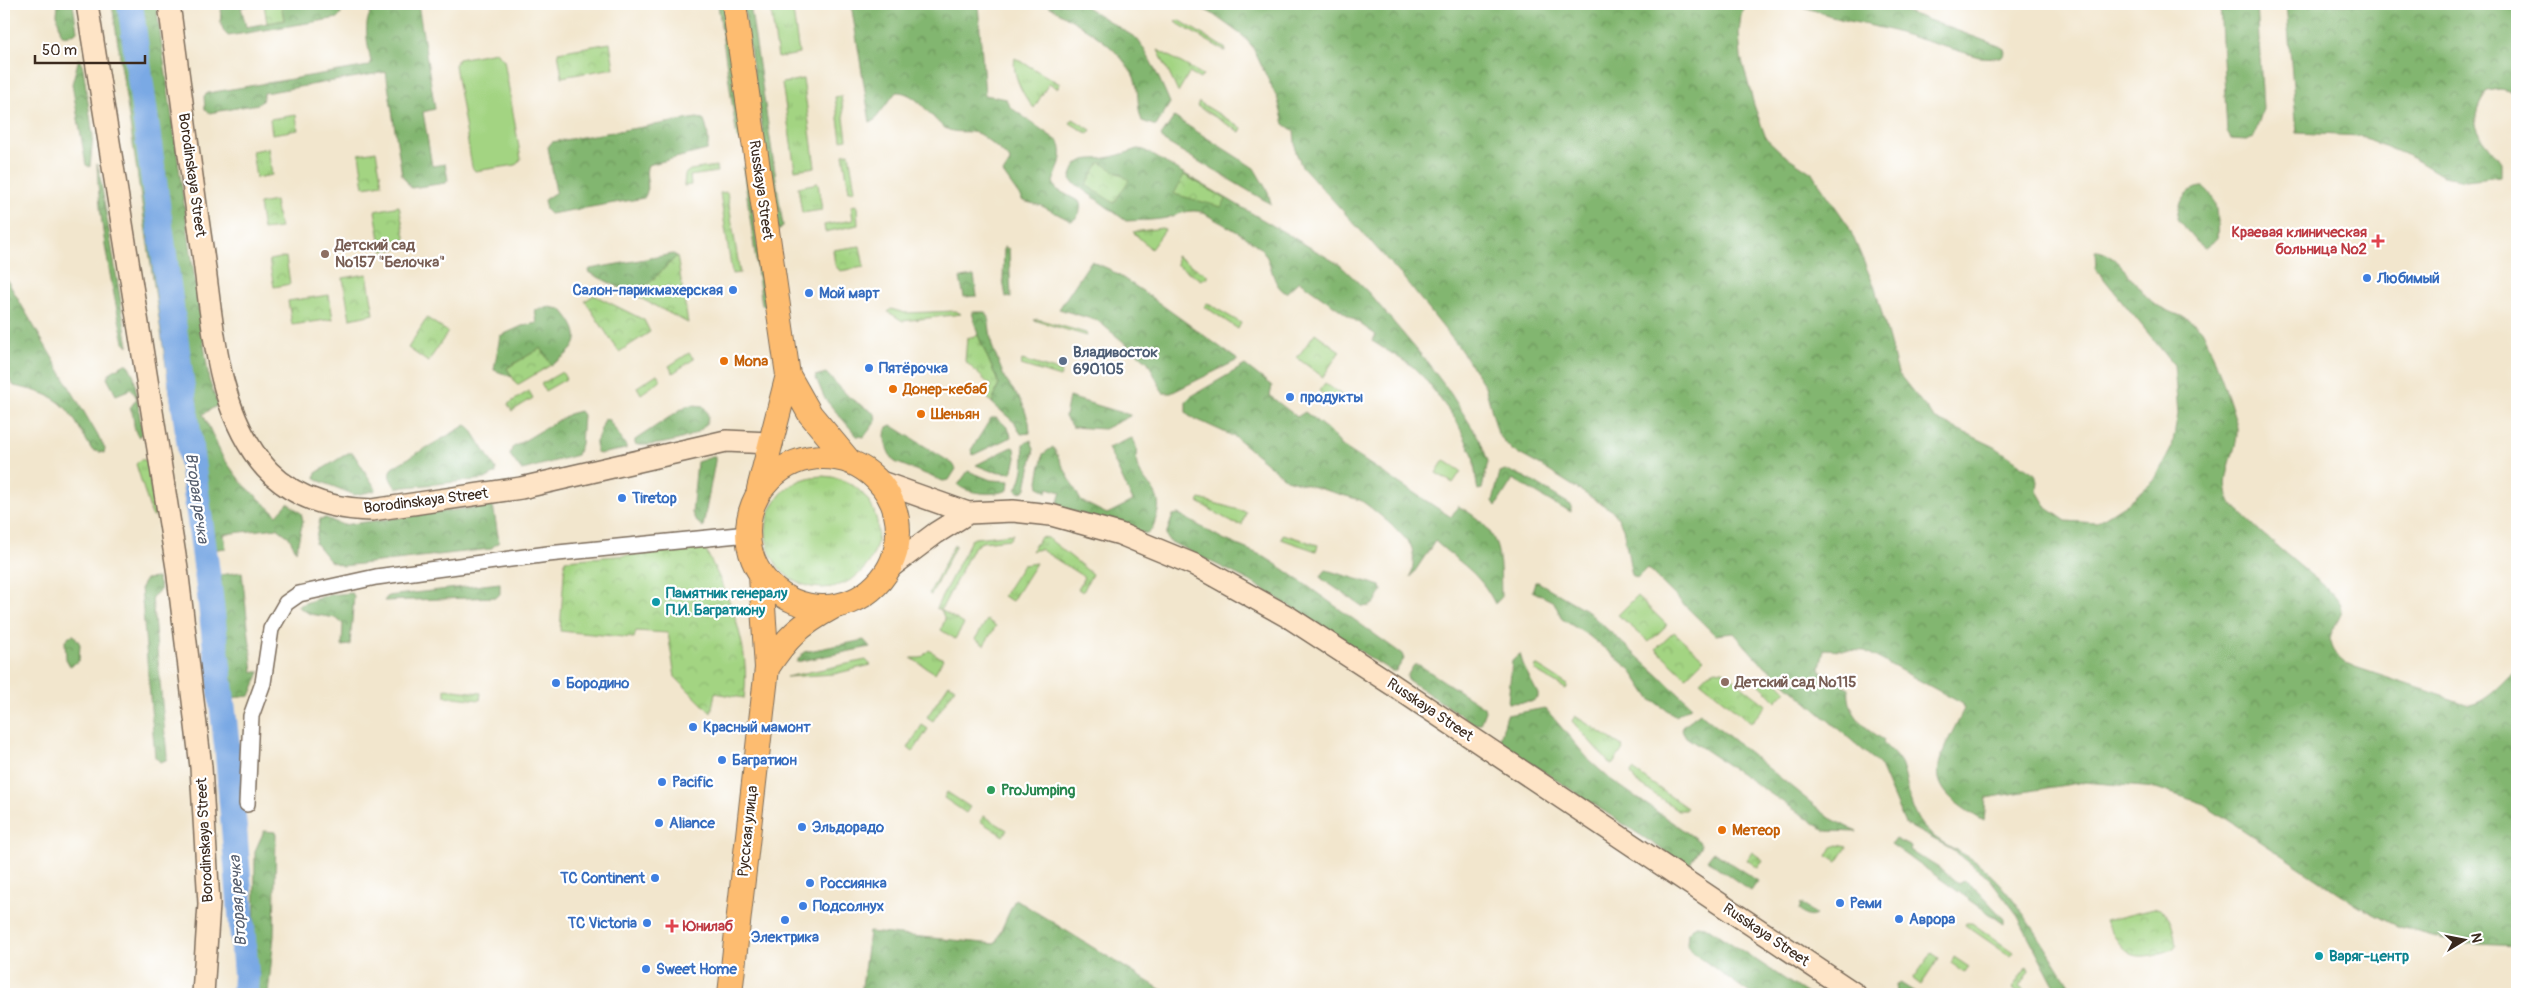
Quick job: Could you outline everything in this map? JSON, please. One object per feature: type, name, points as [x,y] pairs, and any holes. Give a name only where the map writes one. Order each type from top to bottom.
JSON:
[{"type":"main road","name":"Borodinskaya Street","points":[[87,4],[177,568],[201,767],[209,904],[203,994]]},
{"type":"main road","name":"Borodinskaya Street","points":[[169,4],[184,125],[222,384],[244,439],[260,462],[284,485],[300,496],[319,504],[348,510],[372,510],[521,488],[726,441],[772,442]]},
{"type":"main road","name":"Russkaya Street","points":[[734,4],[788,375],[810,414],[850,462]]},
{"type":"main road","name":"Russkaya Street","points":[[759,491],[788,375]]},
{"type":"main road","points":[[837,458],[862,467],[878,481],[889,497],[895,518],[897,544],[888,569],[868,592],[833,607],[814,606],[795,602],[772,588],[761,576],[751,554],[748,534],[749,518],[759,491],[778,472],[790,465],[820,459],[837,458]]},
{"type":"main road","name":"Russkaya Street","points":[[878,481],[968,513],[1013,511],[1051,515],[1120,534],[1195,565],[1290,618],[1855,994]]},
{"type":"main road","name":"Russkaya Street","points":[[888,569],[936,533],[968,513]]},
{"type":"main road","name":"Русская улица","points":[[730,994],[767,668],[761,576]]},
{"type":"main road","name":"Русская улица","points":[[767,668],[783,643],[805,623],[833,607]]},
{"type":"street","points":[[248,804],[251,716],[263,684],[270,629],[286,604],[299,594],[376,577],[532,556],[748,534]]},
{"type":"green space","points":[[58,4],[73,4],[77,31],[75,33],[65,36],[61,34],[57,14]]},
{"type":"green space","points":[[112,4],[156,4],[209,380],[218,405],[203,414],[222,456],[241,482],[277,515],[288,503],[301,513],[303,521],[296,551],[289,537],[277,528],[224,534],[226,548],[194,552]]},
{"type":"green space","points":[[224,4],[261,4],[241,7],[246,27],[284,20],[281,4],[340,4],[341,14],[338,18],[228,36],[223,29],[221,21],[221,12]]},
{"type":"green space","points":[[264,4],[281,4],[284,20],[267,23]]},
{"type":"green space","points":[[378,4],[418,4],[435,109],[423,112],[432,166],[445,164],[448,180],[446,183],[411,188],[402,175],[386,72],[264,93],[262,101],[258,104],[209,113],[205,109],[204,96],[208,93],[369,66],[371,63],[367,39],[367,23],[372,9]]},
{"type":"green space","points":[[718,4],[725,4],[743,140],[741,141],[737,138]]},
{"type":"green space","points":[[743,4],[750,4],[783,226],[780,230],[778,230]]},
{"type":"green space","points":[[770,4],[792,4],[799,54],[778,58]]},
{"type":"green space","points":[[851,4],[978,4],[985,95],[1006,99],[1010,107],[1059,142],[1061,157],[1053,182],[1056,189],[1080,202],[1078,216],[1071,221],[1042,206],[1023,201],[1003,173],[1010,162],[1009,158],[979,134],[953,131],[945,128],[917,100],[904,93],[896,92],[873,122],[870,122]]},
{"type":"green space","points":[[1046,4],[1081,4],[1140,42],[1170,103],[1156,126],[1142,121],[1135,80],[1116,52],[1094,34]]},
{"type":"green space","points":[[1192,4],[1746,4],[1741,15],[1739,33],[1741,57],[1754,105],[1766,138],[1783,154],[1812,173],[1848,225],[1875,288],[1898,373],[1934,418],[1995,447],[2035,474],[2038,481],[2037,491],[2047,508],[2066,521],[2096,523],[2129,502],[2154,481],[2172,447],[2178,414],[2174,365],[2096,269],[2095,251],[2109,256],[2123,268],[2153,302],[2201,329],[2215,361],[2236,421],[2237,437],[2227,474],[2227,493],[2236,508],[2283,552],[2332,593],[2339,602],[2340,616],[2331,637],[2331,645],[2335,654],[2346,664],[2469,705],[2483,700],[2517,669],[2517,946],[2459,943],[2399,927],[2358,906],[2204,804],[2156,788],[2084,782],[1986,798],[1984,821],[1963,808],[1949,796],[1941,785],[1938,773],[1940,760],[1964,709],[1963,704],[1865,651],[1824,649],[1820,668],[1822,674],[1849,688],[1851,705],[1858,719],[1884,740],[1883,743],[1899,760],[1909,796],[1921,824],[1935,838],[1979,864],[2012,898],[2075,994],[2059,994],[2016,913],[1990,879],[1952,849],[1905,824],[1879,764],[1757,659],[1734,633],[1715,635],[1647,568],[1637,578],[1632,575],[1623,528],[1613,511],[1512,450],[1498,434],[1485,386],[1458,346],[1402,276],[1301,165],[1296,152],[1294,131],[1284,124],[1278,100],[1252,46],[1243,36],[1211,13]]},
{"type":"green space","points":[[1795,4],[1885,4],[1999,46],[2004,49],[2005,53],[2001,58],[1979,57],[1886,29],[1840,19]]},
{"type":"green space","points":[[2220,4],[2257,4],[2263,109],[2254,137],[2246,140],[2231,139],[2227,132]]},
{"type":"green space","points":[[2286,4],[2497,4],[2517,10],[2517,93],[2500,89],[2487,91],[2476,114],[2478,130],[2501,163],[2501,176],[2466,180],[2443,176],[2411,157],[2360,136],[2297,133]]},
{"type":"green space","points":[[1179,20],[1226,49],[1225,51],[1175,22]]},
{"type":"green space","points":[[610,43],[614,68],[562,77],[558,52]]},
{"type":"green space","points":[[1158,50],[1203,75],[1200,79],[1189,73],[1178,92]]},
{"type":"green space","points":[[496,52],[504,60],[521,159],[516,165],[475,171],[472,167],[455,65],[458,59]]},
{"type":"green space","points":[[79,58],[83,68],[93,136],[90,167],[86,165],[72,84]]},
{"type":"green space","points":[[1015,58],[1060,84],[1057,88],[1049,83],[1034,108],[1019,85],[1015,71]]},
{"type":"green space","points":[[803,79],[815,167],[795,170],[782,83]]},
{"type":"green space","points":[[841,96],[847,139],[841,140],[835,97]]},
{"type":"green space","points":[[1199,102],[1242,128],[1240,132],[1197,106]]},
{"type":"green space","points":[[296,115],[298,130],[272,134],[270,119]]},
{"type":"green space","points":[[1174,117],[1254,168],[1268,192],[1271,204],[1164,141],[1161,136]]},
{"type":"green space","points":[[697,118],[703,119],[706,126],[707,150],[648,165],[646,173],[647,190],[644,198],[550,214],[546,210],[544,200],[556,192],[548,147],[552,142]]},
{"type":"green space","points":[[1073,119],[1091,130],[1088,134],[1070,123]]},
{"type":"green space","points":[[268,148],[272,175],[256,178],[252,151]]},
{"type":"green space","points":[[1138,149],[1144,150],[1340,265],[1368,292],[1427,362],[1451,394],[1480,440],[1488,461],[1482,489],[1478,490],[1473,455],[1456,420],[1425,379],[1412,366],[1372,341],[1376,335],[1299,281],[1286,293],[1277,283],[1264,252],[1253,242],[1202,212],[1197,211],[1159,219],[1126,221],[1070,180],[1076,165],[1080,162],[1111,157]]},
{"type":"green space","points":[[376,151],[382,184],[364,187],[359,154]]},
{"type":"green space","points":[[849,153],[855,190],[849,191],[843,154]]},
{"type":"green space","points":[[1100,162],[1129,180],[1114,203],[1086,185]]},
{"type":"green space","points":[[97,164],[128,346],[124,342],[106,253],[100,209]]},
{"type":"green space","points":[[716,166],[717,172],[690,176],[691,185],[684,186],[685,174],[690,170]]},
{"type":"green space","points":[[743,167],[747,167],[766,307],[762,305]]},
{"type":"green space","points":[[1184,175],[1226,199],[1221,207],[1174,194]]},
{"type":"green space","points":[[818,183],[822,210],[802,213],[798,187]]},
{"type":"green space","points":[[2203,187],[2212,196],[2216,210],[2217,226],[2217,239],[2205,248],[2197,242],[2177,219],[2184,197],[2192,190]]},
{"type":"green space","points":[[727,192],[740,273],[732,274],[720,193]]},
{"type":"green space","points":[[275,201],[280,228],[263,230],[259,204]]},
{"type":"green space","points":[[857,205],[858,225],[825,232],[824,225],[853,220],[851,206]]},
{"type":"green space","points":[[399,206],[407,247],[382,251],[375,211]]},
{"type":"green space","points":[[1162,228],[1165,230],[1151,249],[1133,232]]},
{"type":"green space","points":[[860,246],[864,267],[840,271],[835,265],[833,250]]},
{"type":"green space","points":[[1004,247],[1009,249],[1011,298],[1006,297],[1003,280]]},
{"type":"green space","points":[[673,254],[677,256],[636,296],[588,272],[590,269]]},
{"type":"green space","points":[[677,256],[688,323],[636,296]]},
{"type":"green space","points":[[1176,256],[1209,276],[1201,280],[1177,265]]},
{"type":"green space","points":[[286,257],[290,284],[274,287],[269,260]]},
{"type":"green space","points":[[1091,261],[1109,269],[1141,290],[1238,360],[1171,393],[1163,393],[1148,362],[1098,321],[1059,309]]},
{"type":"green space","points":[[367,274],[374,314],[350,319],[343,278]]},
{"type":"green space","points":[[4,275],[105,448],[104,453],[92,450],[70,413],[55,399],[45,394],[14,386],[4,371]]},
{"type":"green space","points":[[974,276],[977,296],[964,297],[960,278]]},
{"type":"green space","points":[[329,295],[333,319],[292,325],[288,301]]},
{"type":"green space","points":[[594,295],[644,320],[650,332],[619,352],[585,301]]},
{"type":"green space","points":[[1207,303],[1241,323],[1238,329],[1204,306]]},
{"type":"green space","points":[[548,307],[561,309],[574,327],[576,341],[568,353],[551,365],[541,348],[507,368],[512,377],[494,370],[500,336],[522,326],[537,323],[535,310]]},
{"type":"green space","points":[[891,309],[905,313],[956,311],[961,314],[903,321],[888,312]]},
{"type":"green space","points":[[972,312],[986,312],[988,316],[992,346],[1005,379],[1022,402],[1029,422],[1030,433],[1021,434],[1015,423],[992,403],[999,384],[978,335]]},
{"type":"green space","points":[[427,318],[448,332],[428,362],[408,348]]},
{"type":"green space","points":[[1037,319],[1086,333],[1087,336],[1034,320]]},
{"type":"green space","points":[[1315,333],[1340,351],[1323,377],[1297,358]]},
{"type":"green space","points":[[978,335],[999,384],[992,403],[987,397],[991,386],[965,361],[967,338]]},
{"type":"green space","points":[[541,348],[551,365],[517,385],[507,368]]},
{"type":"green space","points":[[689,353],[694,359],[673,373],[669,366]]},
{"type":"green space","points":[[1022,360],[1062,372],[1060,377],[1021,365]]},
{"type":"green space","points":[[128,364],[134,376],[142,432],[139,437],[135,430],[130,408],[137,398],[131,389],[116,395],[107,378],[111,372]]},
{"type":"green space","points":[[1245,365],[1272,386],[1270,396],[1297,417],[1305,412],[1328,430],[1342,446],[1451,517],[1458,506],[1483,524],[1491,533],[1499,555],[1501,598],[1495,604],[1476,576],[1435,541],[1411,577],[1413,557],[1408,541],[1365,503],[1286,479],[1235,437],[1189,416],[1186,412],[1186,401],[1190,397]]},
{"type":"green space","points":[[562,372],[566,379],[545,391],[541,384]]},
{"type":"green space","points":[[826,373],[850,398],[875,414],[876,421],[864,437],[857,436],[825,399],[815,376]]},
{"type":"green space","points":[[657,374],[661,380],[641,394],[637,387]]},
{"type":"green space","points":[[1325,383],[1344,397],[1341,401],[1333,402],[1319,391]]},
{"type":"green space","points":[[529,391],[533,398],[512,411],[508,404]]},
{"type":"green space","points":[[1069,397],[1130,416],[1104,429],[1072,427],[1065,417]]},
{"type":"green space","points":[[686,406],[703,406],[708,417],[704,426],[695,433],[666,443],[652,445],[635,444],[635,440]]},
{"type":"green space","points":[[580,411],[583,415],[581,444],[577,455],[521,470],[510,455],[512,448],[569,414]]},
{"type":"green space","points":[[991,418],[996,418],[1004,424],[1008,428],[1011,437],[973,455],[971,450]]},
{"type":"green space","points":[[605,419],[609,420],[626,446],[626,449],[599,454],[596,451],[596,442]]},
{"type":"green space","points":[[466,425],[471,429],[496,469],[496,473],[485,479],[396,488],[390,475],[393,467]]},
{"type":"green space","points":[[891,425],[953,464],[956,469],[949,480],[943,481],[895,462],[885,441],[887,427]]},
{"type":"green space","points":[[1132,438],[1136,448],[1137,465],[1158,501],[1155,522],[1147,534],[1063,508],[1057,505],[1061,492],[1048,488],[1047,492],[1039,487],[1038,481],[1043,454],[1053,447],[1081,501],[1107,514],[1133,501],[1108,448]]},
{"type":"green space","points":[[1031,440],[1034,449],[1026,488],[1024,491],[1018,492],[1016,490],[1021,479],[1023,467],[1023,444]]},
{"type":"green space","points":[[1012,447],[1015,448],[1016,458],[1012,473],[991,471],[976,465]]},
{"type":"green space","points":[[348,453],[353,453],[376,489],[374,491],[355,495],[317,480],[315,477],[316,473]]},
{"type":"green space","points":[[715,457],[715,461],[703,527],[696,521],[692,513],[697,462]]},
{"type":"green space","points":[[141,459],[147,461],[155,517],[152,516],[136,464]]},
{"type":"green space","points":[[1444,460],[1461,471],[1453,483],[1436,473]]},
{"type":"green space","points":[[1505,470],[1525,477],[1571,505],[1571,512],[1513,479],[1496,506],[1493,501],[1500,472]]},
{"type":"green space","points":[[968,471],[991,480],[1009,481],[1008,490],[996,493],[982,493],[962,488],[958,485]]},
{"type":"green space","points":[[822,476],[843,480],[862,492],[874,511],[878,532],[874,553],[862,572],[843,584],[822,588],[801,584],[782,572],[770,553],[766,532],[770,511],[782,492],[801,480]]},
{"type":"green space","points":[[1200,499],[1246,512],[1242,525],[1233,523],[1198,502]]},
{"type":"green space","points":[[493,505],[499,542],[490,549],[343,566],[330,561],[315,543],[320,519],[326,518],[343,525]]},
{"type":"green space","points":[[1178,514],[1223,539],[1263,556],[1402,654],[1404,659],[1396,671],[1391,671],[1250,581],[1169,541],[1166,535],[1173,515]]},
{"type":"green space","points":[[1013,534],[1010,539],[982,542],[973,548],[941,610],[936,608],[971,540]]},
{"type":"green space","points":[[1283,534],[1318,545],[1316,551],[1281,539]]},
{"type":"green space","points":[[1041,537],[1048,538],[1092,574],[1083,592],[1078,589],[1084,577],[1040,549],[1031,551]]},
{"type":"green space","points":[[954,545],[956,545],[931,595],[929,594]]},
{"type":"green space","points":[[705,549],[730,602],[741,640],[745,659],[746,679],[744,698],[715,693],[711,713],[675,677],[668,633],[636,631],[634,638],[560,631],[565,560]]},
{"type":"green space","points":[[1036,563],[1012,601],[1003,596],[1023,565]]},
{"type":"green space","points":[[1326,570],[1381,586],[1382,591],[1372,605],[1362,606],[1322,579],[1321,576]]},
{"type":"green space","points":[[242,572],[253,672],[260,672],[250,696],[229,698],[212,691],[198,578]]},
{"type":"green space","points":[[157,578],[161,589],[152,597],[167,756],[166,760],[160,762],[155,757],[141,587],[146,579]]},
{"type":"green space","points":[[1535,582],[1586,610],[1692,706],[1676,716],[1650,699],[1630,669],[1589,636],[1562,619],[1554,602],[1532,591]]},
{"type":"green space","points":[[500,583],[500,594],[497,597],[384,601],[388,596]]},
{"type":"green space","points":[[352,593],[354,596],[350,645],[342,646],[343,624],[336,618],[310,614],[297,606],[327,595]]},
{"type":"green space","points":[[1637,596],[1667,625],[1649,642],[1618,615]]},
{"type":"green space","points":[[941,610],[964,624],[955,639],[941,630],[945,619]]},
{"type":"green space","points":[[987,620],[996,626],[984,645],[975,639]]},
{"type":"green space","points":[[1674,632],[1704,659],[1686,677],[1656,649]]},
{"type":"green space","points":[[74,635],[80,644],[79,661],[70,666],[66,659],[65,641],[69,636]]},
{"type":"green space","points":[[864,640],[870,647],[796,662],[804,652]]},
{"type":"green space","points":[[929,650],[943,659],[935,673],[911,658],[921,658]]},
{"type":"green space","points":[[1520,654],[1524,667],[1538,694],[1538,698],[1531,702],[1508,703],[1512,661]]},
{"type":"green space","points":[[866,660],[871,665],[834,674],[786,677]]},
{"type":"green space","points":[[1414,665],[1419,665],[1484,707],[1485,711],[1480,724],[1474,724],[1408,680],[1407,676]]},
{"type":"green space","points":[[1536,665],[1568,685],[1566,689],[1535,671]]},
{"type":"green space","points":[[1715,670],[1723,671],[1766,705],[1751,723],[1700,681],[1708,673]]},
{"type":"green space","points":[[1770,674],[1786,690],[1776,701],[1759,684]]},
{"type":"green space","points":[[949,684],[955,688],[933,721],[927,717]]},
{"type":"green space","points":[[445,689],[481,693],[480,700],[445,696]]},
{"type":"green space","points":[[1545,708],[1590,761],[1610,779],[1699,841],[1701,845],[1689,865],[1686,865],[1506,747],[1500,739],[1507,715]]},
{"type":"green space","points":[[1700,713],[1830,818],[1857,832],[1826,831],[1686,737],[1682,730],[1684,725]]},
{"type":"green space","points":[[1575,716],[1622,746],[1623,749],[1613,764],[1610,764],[1572,721]]},
{"type":"green space","points":[[922,725],[928,729],[913,752],[908,748]]},
{"type":"green space","points":[[1633,770],[1687,808],[1685,810],[1678,810],[1635,781],[1631,773]]},
{"type":"green space","points":[[947,792],[970,807],[966,813],[944,798]]},
{"type":"green space","points":[[984,816],[1007,830],[1003,836],[980,821]]},
{"type":"green space","points":[[264,831],[276,832],[274,936],[268,994],[254,994],[255,851]]},
{"type":"green space","points":[[1895,839],[1911,847],[1910,850],[1942,870],[1959,884],[1963,880],[1978,891],[2004,919],[2004,924],[1891,844]]},
{"type":"green space","points":[[1838,845],[1847,847],[1837,862],[1827,856],[1832,847]]},
{"type":"green space","points":[[1713,852],[1758,881],[1751,891],[1707,860]]},
{"type":"green space","points":[[1752,852],[1763,860],[1758,868],[1747,860]]},
{"type":"green space","points":[[1015,899],[1168,994],[861,994],[869,932],[995,944]]},
{"type":"green space","points":[[1801,903],[1816,915],[1806,916],[1802,913],[1799,910]]},
{"type":"green space","points":[[2157,908],[2169,918],[2176,945],[2173,949],[2148,956],[2139,956],[2125,950],[2105,921]]},
{"type":"green space","points":[[1966,923],[1972,923],[2013,952],[2010,956],[1965,925]]},
{"type":"green space","points":[[1696,925],[1705,926],[1807,994],[1751,994],[1692,952],[1687,944],[1688,933]]},
{"type":"green space","points":[[1932,953],[1939,958],[1921,985],[1913,979]]},
{"type":"green space","points":[[1954,957],[1969,967],[1965,973],[1951,963]]},
{"type":"green space","points":[[2027,967],[2029,971],[2019,987],[2030,994],[2022,994],[2012,988]]},
{"type":"green space","points":[[1900,983],[1918,994],[1897,994],[1896,984]]},
{"type":"waterway","name":"Вторая речка","points":[[130,4],[209,587],[228,755],[246,975],[245,994]]},
{"type":"place","name":"Краевая клиническая больница №2","points":[[2378,241]]},
{"type":"place","name":"Детский сад №157 \"Белочка\"","points":[[325,254]]},
{"type":"place","name":"Любимый","points":[[2367,278]]},
{"type":"place","name":"Салон-парикмахерская","points":[[733,290]]},
{"type":"place","name":"Мой март","points":[[809,293]]},
{"type":"place","name":"Mona","points":[[724,361]]},
{"type":"place","name":"Владивосток 690105","points":[[1063,361]]},
{"type":"place","name":"Пятёрочка","points":[[869,368]]},
{"type":"place","name":"Донер-кебаб","points":[[893,389]]},
{"type":"place","name":"продукты","points":[[1290,397]]},
{"type":"place","name":"Шеньян","points":[[921,414]]},
{"type":"place","name":"Tiretop","points":[[622,498]]},
{"type":"place","name":"Памятник генералу П.И. Багратиону","points":[[656,602]]},
{"type":"place","name":"Детский сад №115","points":[[1725,682]]},
{"type":"place","name":"Бородино","points":[[556,683]]},
{"type":"place","name":"Красный мамонт","points":[[693,727]]},
{"type":"place","name":"Багратион","points":[[722,760]]},
{"type":"place","name":"Pacific","points":[[662,782]]},
{"type":"place","name":"ProJumping","points":[[991,790]]},
{"type":"place","name":"Aliance","points":[[659,823]]},
{"type":"place","name":"Эльдорадо","points":[[802,827]]},
{"type":"place","name":"Метеор","points":[[1722,830]]},
{"type":"place","name":"TC Continent","points":[[655,878]]},
{"type":"place","name":"Россиянка","points":[[810,883]]},
{"type":"place","name":"Реми","points":[[1840,903]]},
{"type":"place","name":"Подсолнух","points":[[803,906]]},
{"type":"place","name":"Аврора","points":[[1899,919]]},
{"type":"place","name":"Электрика","points":[[785,920]]},
{"type":"place","name":"TC Victoria","points":[[647,923]]},
{"type":"place","name":"Юнилаб","points":[[672,926]]},
{"type":"place","name":"Варяг-центр","points":[[2319,956]]},
{"type":"place","name":"Sweet Home","points":[[646,969]]}]
